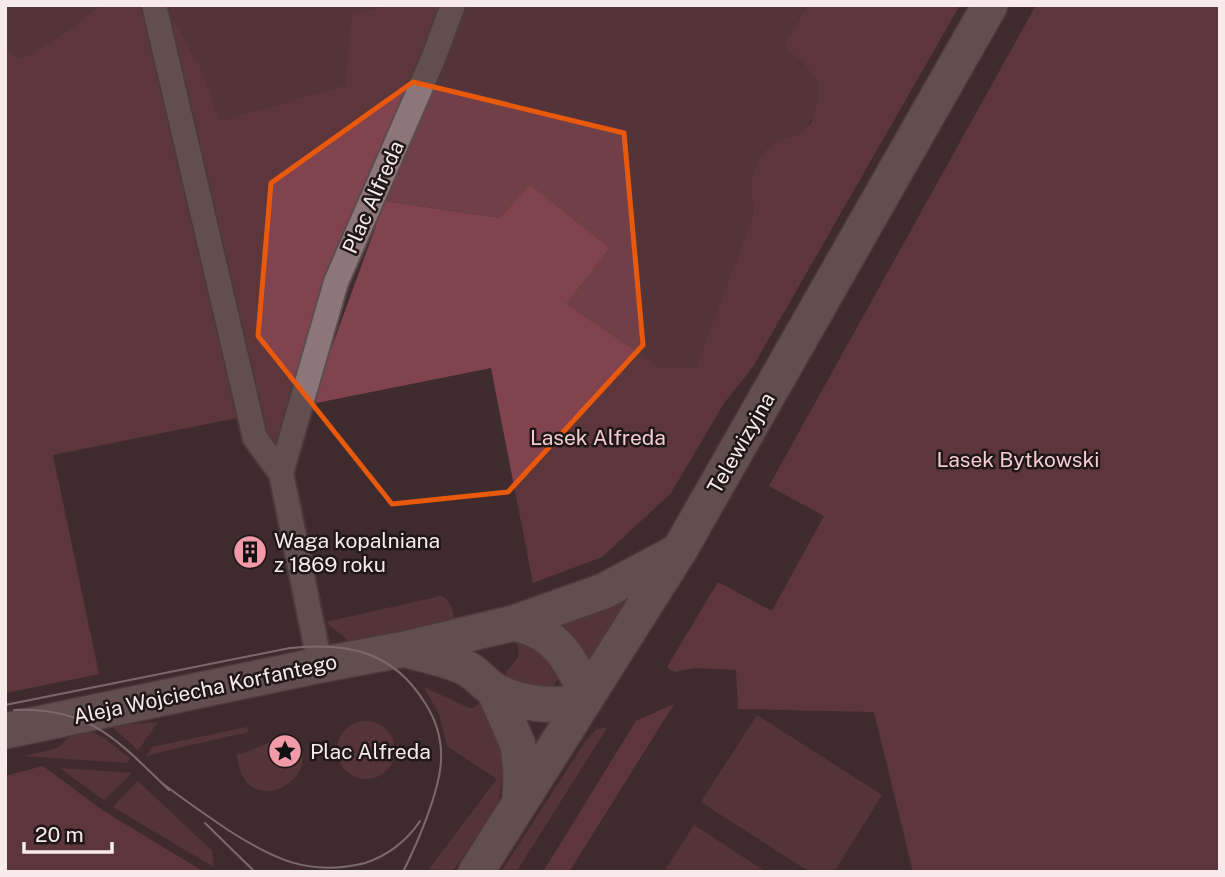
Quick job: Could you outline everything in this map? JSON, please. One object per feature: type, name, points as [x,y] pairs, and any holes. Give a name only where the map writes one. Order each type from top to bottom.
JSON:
[{"type":"street","name":"Plac Alfreda","points":[[154,5],[254,438],[281,473],[320,665]]},
{"type":"street","name":"Plac Alfreda","points":[[281,473],[336,282],[433,59],[453,5]]},
{"type":"street","name":"Telewizyjna","points":[[476,872],[679,551],[990,5]]},
{"type":"street","name":"Aleja Wojciecha Korfantego","points":[[5,731],[405,649],[514,623],[604,591],[679,551]]},
{"type":"street","points":[[514,623],[544,634],[561,649],[575,667],[585,699]]},
{"type":"street","name":"Aleja Wojciecha Korfantego","points":[[405,649],[462,666],[494,690],[519,700],[567,705],[585,699]]},
{"type":"street","name":"Aleja Wojciecha Korfantego","points":[[494,690],[518,745],[520,802]]},
{"type":"highlighted area","points":[[413,82],[624,133],[643,345],[508,492],[392,504],[258,336],[271,183]]},
{"type":"shaded area","points":[[5,5],[101,5],[63,34],[22,59],[5,50]]},
{"type":"shaded area","points":[[165,5],[392,5],[352,15],[345,85],[220,121],[205,76]]},
{"type":"shaded area","points":[[468,5],[808,5],[783,46],[815,76],[820,88],[818,102],[812,118],[803,130],[796,136],[782,139],[751,181],[753,216],[696,369],[661,368],[565,304],[530,186],[500,218],[385,201]]},
{"type":"shaded area","points":[[634,593],[589,665],[555,623]]},
{"type":"shaded area","points":[[441,596],[448,601],[453,611],[454,618],[449,622],[350,642],[326,622]]},
{"type":"shaded area","points":[[517,640],[537,649],[556,672],[558,679],[549,691],[513,681],[505,674],[519,656]]},
{"type":"shaded area","points":[[424,687],[469,708],[474,708],[480,702],[495,722],[505,763],[498,804],[452,872],[427,872],[497,779],[447,746],[439,714]]},
{"type":"shaded area","points":[[757,715],[882,795],[834,872],[810,872],[701,802]]},
{"type":"shaded area","points":[[360,721],[372,721],[387,729],[395,744],[395,756],[387,771],[372,779],[360,779],[345,771],[337,756],[337,744],[345,729]]},
{"type":"shaded area","points":[[158,722],[138,750],[111,726]]},
{"type":"shaded area","points":[[247,727],[249,732],[146,757],[152,747]]},
{"type":"shaded area","points":[[607,728],[516,872],[501,872],[585,742],[597,729]]},
{"type":"shaded area","points":[[88,730],[104,738],[130,759],[126,763],[24,756],[58,748],[74,732]]},
{"type":"shaded area","points":[[290,733],[301,749],[302,765],[295,778],[282,787],[268,791],[253,788],[242,775],[237,753],[243,754]]},
{"type":"shaded area","points":[[60,768],[132,773],[104,800]]},
{"type":"shaded area","points":[[138,781],[212,851],[214,867],[113,807]]},
{"type":"shaded area","points":[[694,825],[766,872],[664,872]]},
{"type":"green space","points":[[101,5],[144,5],[146,9],[237,418],[53,455],[99,674],[5,693],[5,50],[22,59],[63,34]]},
{"type":"green space","points":[[165,5],[205,76],[220,121],[345,85],[352,14],[392,5],[444,5],[277,450],[261,424]]},
{"type":"green space","name":"Lasek Alfreda","points":[[808,5],[960,5],[752,368],[724,403],[671,493],[602,557],[533,583],[491,368],[311,404],[385,201],[500,218],[530,185],[609,248],[566,304],[661,368],[696,368],[753,216],[751,181],[762,155],[770,146],[782,139],[796,136],[811,123],[818,101],[819,83],[804,63],[783,46]]},
{"type":"green space","name":"Lasek Bytkowski","points":[[1036,5],[1220,5],[1220,872],[913,872],[874,712],[738,709],[736,670],[694,668],[674,672],[667,667],[718,582],[772,611],[824,516],[769,486]]},
{"type":"green space","points":[[674,704],[569,872],[543,872],[636,721]]},
{"type":"green space","points":[[43,766],[102,810],[204,872],[5,872],[5,776]]},
{"type":"tram line","points":[[5,705],[290,648],[331,647],[367,654],[383,661],[412,685],[429,710],[439,738],[441,760],[437,787],[403,872]]},
{"type":"tram line","points":[[14,710],[64,714],[101,730],[134,756],[169,790]]},
{"type":"tram line","points":[[162,783],[245,840],[277,857],[309,866],[345,867],[373,860],[403,841],[420,821]]},
{"type":"tram line","points":[[205,823],[255,872]]},
{"type":"place","name":"Waga kopalniana z 1869 roku","points":[[250,552]]},
{"type":"place","name":"Plac Alfreda","points":[[285,751]]}]
